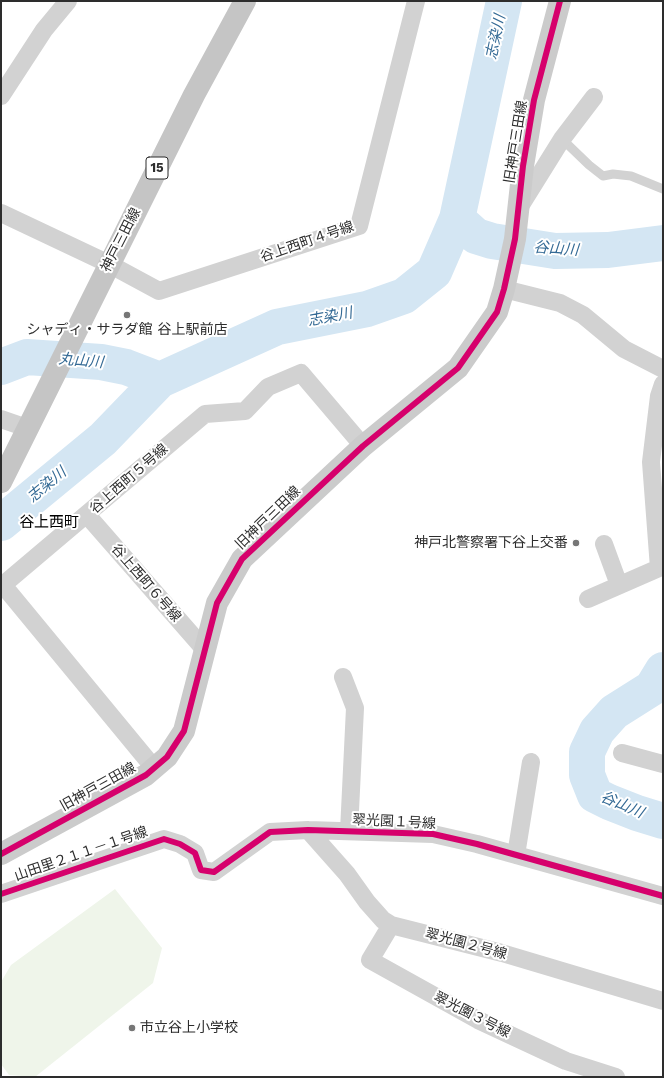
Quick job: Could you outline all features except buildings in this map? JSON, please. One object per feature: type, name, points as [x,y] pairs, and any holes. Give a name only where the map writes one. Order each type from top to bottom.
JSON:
[{"type":"main road","name":"神戸三田線","points":[[1,482],[194,95],[245,1]]},
{"type":"street","points":[[1,96],[44,30],[68,1]]},
{"type":"street","name":"谷上西町４号線","points":[[109,264],[159,291],[359,226],[416,1]]},
{"type":"street","name":"旧神戸三田線","points":[[1,854],[146,775],[167,757],[184,731],[217,604],[242,559],[363,446],[458,368],[497,312],[504,289],[515,240],[523,166],[534,100],[560,1]]},
{"type":"street","points":[[519,209],[562,139],[594,97]]},
{"type":"street","points":[[1,213],[109,264]]},
{"type":"street","points":[[504,289],[560,304],[582,315],[624,349],[663,369]]},
{"type":"street","name":"谷上西町５号線","points":[[154,768],[3,585],[205,414],[245,411],[268,387],[301,373],[363,446]]},
{"type":"street","points":[[588,599],[659,568],[657,467],[659,396],[663,384]]},
{"type":"street","points":[[1,419],[27,428]]},
{"type":"street","name":"谷上西町６号線","points":[[87,515],[205,650]]},
{"type":"street","points":[[604,544],[619,585]]},
{"type":"street","points":[[343,677],[355,708],[349,831]]},
{"type":"street","points":[[622,753],[663,764]]},
{"type":"street","points":[[516,855],[531,762]]},
{"type":"street","name":"翠光園１号線","points":[[201,870],[214,872],[270,832],[308,830],[433,834],[477,844],[663,896]]},
{"type":"street","name":"翠光園２号線","points":[[308,830],[347,874],[368,902],[384,920],[391,924],[502,953],[663,1001]]},
{"type":"street","name":"山田里２１１－１号線","points":[[1,894],[164,839],[180,844],[195,853],[201,870]]},
{"type":"street","name":"翠光園３号線","points":[[391,924],[370,960],[478,1020],[566,1061],[579,1072],[616,1077]]},
{"type":"lane","points":[[562,139],[589,165],[603,176],[613,174],[630,176],[663,189]]},
{"type":"shaded area","points":[[115,889],[162,948],[153,983],[35,1077],[9,1075],[1,1064],[1,982],[11,965]]},
{"type":"waterway","name":"志染川","points":[[1,523],[103,439],[160,380],[277,327],[367,309],[404,296],[434,272],[457,219],[504,1]]},
{"type":"waterway","name":"谷山川","points":[[457,219],[476,236],[492,241],[555,251],[608,250],[663,243]]},
{"type":"waterway","name":"丸山川","points":[[1,367],[27,357],[101,362],[126,367],[160,380]]},
{"type":"waterway","name":"谷山川","points":[[663,670],[652,688],[614,712],[597,731],[587,752],[587,775],[595,795],[637,813],[663,821]]},
{"type":"cycle path","points":[[1,854],[146,775],[167,757],[184,731],[217,603],[242,559],[363,446],[458,368],[497,312],[504,289],[515,239],[523,166],[534,100],[560,1]]},
{"type":"cycle path","points":[[1,894],[164,839],[180,844],[195,853],[201,870],[214,872],[270,832],[308,830],[433,834],[477,844],[663,896]]},
{"type":"place","name":"シャディ・サラダ館 谷上駅前店","points":[[127,315]]},
{"type":"place","name":"神戸北警察署下谷上交番","points":[[576,543]]},
{"type":"place","name":"市立谷上小学校","points":[[132,1028]]},
{"type":"district","name":"谷上西町","points":[[49,523]]}]
